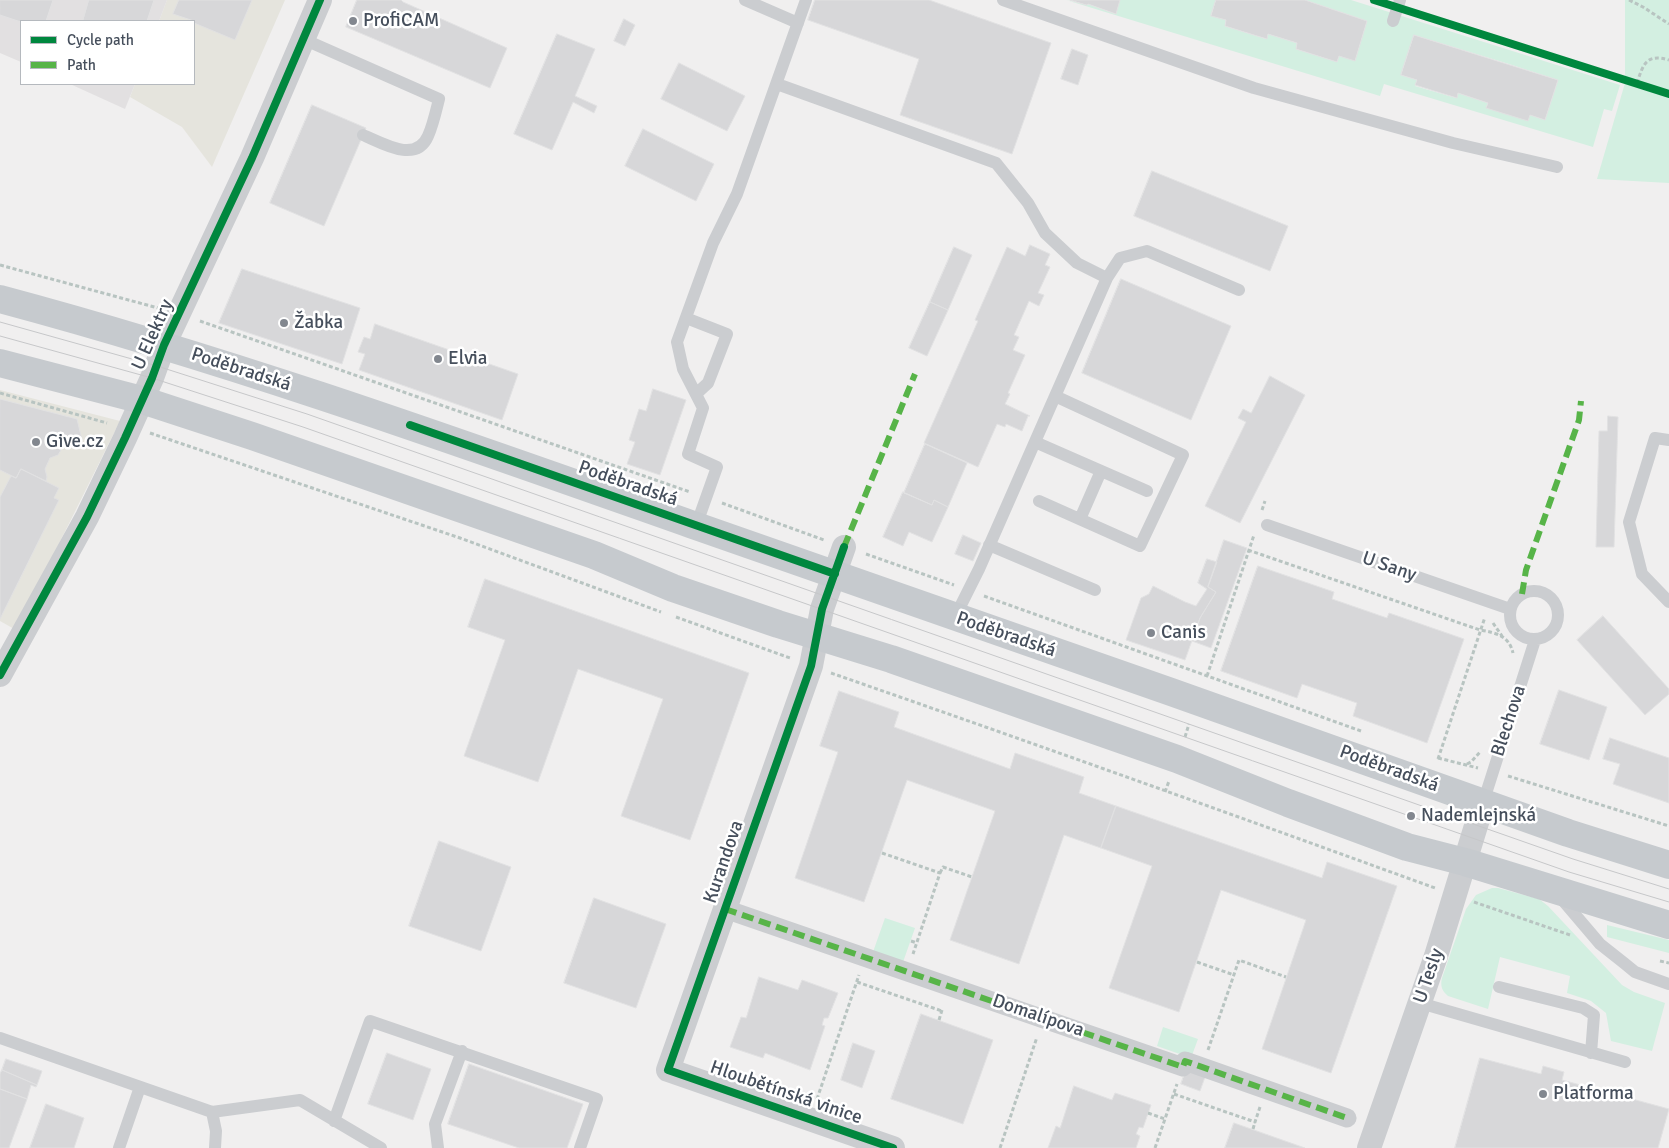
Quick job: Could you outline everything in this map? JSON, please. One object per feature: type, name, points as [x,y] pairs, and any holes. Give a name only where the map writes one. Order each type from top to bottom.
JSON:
[{"type":"main road","name":"Poděbradská","points":[[0,299],[164,345],[410,425],[1568,833],[1669,865]]},
{"type":"main road","points":[[0,363],[142,400],[261,439],[584,551],[673,588],[891,659],[1176,759],[1407,847],[1465,862],[1669,924]]},
{"type":"street","name":"U Elektry","points":[[0,675],[87,516],[129,428],[164,345],[252,158],[320,0]]},
{"type":"street","name":"Kurandova","points":[[668,1070],[811,666],[822,609],[844,547]]},
{"type":"street","name":"U Tesly","points":[[1369,1148],[1456,896],[1483,803]]},
{"type":"street","name":"Domalípova","points":[[725,909],[1043,1018],[1347,1118]]},
{"type":"street","name":"Hloubětínská vinice","points":[[668,1070],[893,1148]]},
{"type":"lane","points":[[746,0],[798,23]]},
{"type":"lane","points":[[696,526],[718,466],[688,454],[703,408],[683,369],[677,342],[714,243],[737,194],[806,0]]},
{"type":"lane","points":[[1003,0],[1254,88],[1453,143],[1557,167]]},
{"type":"lane","points":[[1393,22],[1400,0]]},
{"type":"lane","points":[[303,39],[439,99],[427,138],[420,147],[413,151],[397,149],[363,135]]},
{"type":"lane","points":[[777,84],[996,163],[1028,203],[1045,233],[1077,263],[1107,278]]},
{"type":"lane","points":[[955,617],[989,545],[1107,278],[1120,258],[1147,251],[1239,290]]},
{"type":"lane","points":[[686,318],[727,334],[708,382],[696,394]]},
{"type":"lane","points":[[1039,501],[1140,546],[1183,455],[1055,396]]},
{"type":"lane","points":[[1669,440],[1655,438],[1629,522],[1642,574],[1669,602]]},
{"type":"lane","points":[[1035,442],[1147,491]]},
{"type":"lane","points":[[1080,519],[1101,471]]},
{"type":"lane","name":"U Sany","points":[[1263,521],[1510,609]]},
{"type":"lane","points":[[989,545],[1095,590]]},
{"type":"lane","points":[[1529,591],[1538,591],[1552,599],[1556,605],[1558,613],[1555,628],[1543,638],[1527,639],[1520,636],[1514,630],[1510,622],[1510,609],[1515,599],[1522,594],[1529,591]]},
{"type":"lane","name":"Blechova","points":[[1483,803],[1535,640]]},
{"type":"lane","points":[[1554,889],[1600,944],[1635,972],[1669,984]]},
{"type":"lane","points":[[1498,987],[1583,1008],[1594,1015],[1591,1052]]},
{"type":"lane","points":[[1420,1003],[1625,1062]]},
{"type":"lane","points":[[334,1121],[370,1021],[462,1051],[597,1099],[580,1148]]},
{"type":"lane","points":[[0,1038],[212,1112],[300,1100],[381,1148]]},
{"type":"lane","points":[[438,1148],[435,1124],[462,1051]]},
{"type":"lane","points":[[119,1148],[140,1087]]},
{"type":"lane","points":[[212,1112],[216,1131],[215,1148]]},
{"type":"path","points":[[1629,0],[1652,12],[1669,24]]},
{"type":"path","points":[[1628,81],[1641,85],[1642,68],[1647,61],[1654,58],[1669,60]]},
{"type":"path","points":[[0,393],[154,434],[460,538],[662,612]]},
{"type":"path","points":[[1263,521],[1266,501]]},
{"type":"path","points":[[1165,792],[1254,534]]},
{"type":"path","points":[[1248,550],[1480,630],[1503,636]]},
{"type":"path","points":[[1438,759],[1490,602]]},
{"type":"path","points":[[671,615],[1456,896],[1600,944]]},
{"type":"path","points":[[1485,616],[1496,625],[1508,640],[1513,653]]},
{"type":"path","points":[[1465,765],[1471,762],[1481,751]]},
{"type":"path","points":[[882,853],[940,874]]},
{"type":"path","points":[[907,972],[943,867],[972,877]]},
{"type":"path","points":[[910,941],[917,943]]},
{"type":"path","points":[[817,1100],[864,957]]},
{"type":"path","points":[[1155,1148],[1174,1094],[1192,1067],[1239,960],[1286,977]]},
{"type":"path","points":[[1654,960],[1669,963]]},
{"type":"path","points":[[1197,962],[1234,975]]},
{"type":"path","points":[[856,982],[942,1011],[939,1020]]},
{"type":"path","points":[[1000,1148],[1043,1018]]},
{"type":"path","points":[[1174,1094],[1256,1121],[1253,1129]]},
{"type":"path","points":[[1148,1113],[1165,1119]]},
{"type":"shaded area","points":[[0,0],[167,0],[159,20],[20,20],[20,62],[0,53]]},
{"type":"shaded area","points":[[167,0],[285,0],[212,167],[182,127],[130,97],[135,85],[195,85],[195,20],[159,20]]},
{"type":"shaded area","points":[[72,85],[135,85],[125,109]]},
{"type":"shaded area","points":[[0,390],[120,421],[16,630],[0,621]]},
{"type":"green space","points":[[1066,0],[1088,4],[1115,14],[1120,0],[1216,0],[1211,15],[1226,20],[1225,26],[1266,39],[1268,34],[1297,43],[1296,49],[1337,62],[1339,56],[1355,60],[1367,21],[1305,0],[1351,0],[1620,85],[1612,111],[1604,109],[1593,147],[1384,84],[1380,96]],"holes":[[[1414,35],[1558,80],[1545,120],[1530,115],[1486,107],[1488,103],[1458,93],[1456,98],[1415,86],[1417,80],[1401,75]]]},
{"type":"green space","points":[[1625,0],[1669,0],[1669,183],[1597,179],[1625,83]]},
{"type":"green space","points":[[1492,888],[1539,899],[1548,906],[1622,985],[1634,992],[1665,1003],[1652,1051],[1611,1041],[1606,1013],[1591,1001],[1567,993],[1570,976],[1500,957],[1488,1009],[1446,994],[1441,986],[1442,978],[1466,909],[1476,895]]},
{"type":"green space","points":[[885,918],[915,928],[903,962],[873,952]]},
{"type":"green space","points":[[1607,925],[1669,940],[1669,953],[1607,937]]},
{"type":"green space","points":[[1163,1027],[1198,1039],[1191,1058],[1157,1046]]},
{"type":"building","points":[[0,0],[53,0],[46,20],[20,20],[20,22],[0,15]]},
{"type":"building","points":[[89,0],[154,0],[147,20],[83,20]]},
{"type":"building","points":[[179,0],[252,0],[235,40],[195,23],[195,20],[173,14]]},
{"type":"building","points":[[357,0],[401,0],[507,48],[490,88],[346,27]]},
{"type":"building","points":[[815,0],[929,0],[1051,43],[1012,154],[900,115],[919,59],[808,20]]},
{"type":"building","points":[[1070,0],[1120,0],[1116,14]]},
{"type":"building","points":[[1216,0],[1305,0],[1367,21],[1355,61],[1339,56],[1337,62],[1296,49],[1297,43],[1268,34],[1267,39],[1225,26],[1226,20],[1211,16]]},
{"type":"building","points":[[624,19],[635,25],[625,46],[614,41]]},
{"type":"building","points":[[557,34],[595,49],[575,96],[597,106],[594,113],[573,102],[552,150],[514,134]]},
{"type":"building","points":[[1414,35],[1558,80],[1545,120],[1530,115],[1528,121],[1486,108],[1488,103],[1458,93],[1457,98],[1415,85],[1417,80],[1401,75]]},
{"type":"building","points":[[1072,49],[1088,55],[1078,85],[1061,79]]},
{"type":"building","points":[[679,63],[745,96],[727,131],[661,99]]},
{"type":"building","points":[[312,105],[366,128],[324,226],[270,203]]},
{"type":"building","points":[[643,129],[714,164],[696,201],[625,166]]},
{"type":"building","points":[[1152,171],[1288,226],[1270,271],[1134,216]]},
{"type":"building","points":[[1030,245],[1050,254],[1045,265],[1050,267],[1038,293],[1044,295],[1039,306],[1029,301],[1014,335],[1019,337],[1013,350],[1025,355],[1005,404],[1030,416],[1028,416],[1022,431],[1006,424],[1005,427],[997,424],[978,467],[924,443],[978,321],[975,320],[1007,247],[1025,256]]},
{"type":"building","points":[[954,247],[972,255],[948,310],[930,302]]},
{"type":"building","points":[[242,269],[360,308],[342,364],[219,323]]},
{"type":"building","points":[[1121,279],[1231,326],[1191,420],[1082,373]]},
{"type":"building","points":[[930,302],[948,310],[927,356],[909,348]]},
{"type":"building","points":[[375,324],[518,374],[502,420],[359,370],[365,354],[358,352],[364,337],[370,339]]},
{"type":"building","points":[[1270,376],[1305,395],[1240,523],[1205,506],[1246,422],[1238,418],[1243,409],[1251,413]]},
{"type":"building","points":[[653,389],[686,400],[660,475],[627,464],[635,442],[629,440],[639,409],[646,411]]},
{"type":"building","name":"Give.cz","points":[[0,399],[77,419],[82,440],[64,445],[58,455],[50,458],[45,469],[46,481],[21,469],[16,478],[0,470]]},
{"type":"building","points":[[1608,416],[1618,417],[1614,547],[1596,547],[1599,431],[1607,431]]},
{"type":"building","points":[[925,444],[967,463],[948,507],[934,500],[932,505],[904,493]]},
{"type":"building","points":[[21,469],[59,488],[54,498],[59,500],[0,619],[0,497],[11,476],[16,478]]},
{"type":"building","points":[[903,492],[932,505],[934,500],[948,507],[932,542],[909,532],[903,546],[883,537]]},
{"type":"building","points":[[963,535],[981,543],[973,561],[955,554]]},
{"type":"building","points":[[1224,540],[1247,548],[1211,648],[1192,641],[1200,618],[1216,592],[1208,587]]},
{"type":"building","points":[[1207,559],[1217,562],[1208,587],[1216,592],[1200,618],[1185,660],[1126,640],[1141,598],[1149,594],[1153,586],[1196,606],[1207,589],[1198,583]]},
{"type":"building","points":[[1258,566],[1334,592],[1332,599],[1387,618],[1389,613],[1464,639],[1427,743],[1353,716],[1357,703],[1302,684],[1297,698],[1221,671]]},
{"type":"building","points":[[485,579],[749,673],[690,840],[621,816],[663,699],[578,669],[538,782],[464,756],[505,640],[468,627]]},
{"type":"building","points":[[1603,616],[1669,689],[1669,694],[1645,715],[1577,640]]},
{"type":"building","points":[[1559,690],[1607,707],[1589,760],[1540,744]]},
{"type":"building","points":[[839,691],[899,712],[894,727],[1010,769],[1015,753],[1084,777],[1079,793],[1116,806],[1101,848],[1064,835],[1019,964],[950,940],[995,811],[907,780],[864,902],[795,878],[838,752],[820,746]]},
{"type":"building","points":[[1610,738],[1669,758],[1669,803],[1613,784],[1620,764],[1603,759]]},
{"type":"building","points":[[1116,806],[1322,878],[1327,862],[1397,886],[1331,1073],[1262,1049],[1306,920],[1221,890],[1179,1012],[1109,988],[1152,866],[1101,848]]},
{"type":"building","points":[[439,841],[511,867],[481,951],[409,926]]},
{"type":"building","points":[[594,898],[666,924],[636,1008],[564,983]]},
{"type":"building","points":[[759,977],[798,990],[802,980],[838,993],[828,1018],[824,1018],[822,1025],[825,1026],[810,1070],[765,1053],[763,1058],[730,1047],[741,1017],[746,1018]]},
{"type":"building","points":[[921,1014],[993,1040],[963,1124],[891,1099]]},
{"type":"building","points":[[853,1043],[875,1051],[862,1088],[841,1080]]},
{"type":"building","points":[[387,1053],[431,1069],[413,1120],[368,1104]]},
{"type":"building","name":"Platforma","points":[[1480,1058],[1541,1074],[1543,1066],[1564,1072],[1562,1080],[1669,1109],[1658,1148],[1455,1148]]},
{"type":"building","points":[[6,1059],[42,1071],[37,1085],[2,1070]]},
{"type":"building","points":[[469,1064],[583,1104],[567,1148],[519,1148],[448,1124]]},
{"type":"building","points":[[2,1070],[37,1085],[36,1087],[31,1085],[27,1099],[0,1089],[0,1074]]},
{"type":"building","points":[[1186,1070],[1205,1077],[1200,1091],[1181,1084]]},
{"type":"building","points":[[1074,1086],[1112,1100],[1115,1093],[1151,1105],[1143,1128],[1139,1127],[1136,1134],[1140,1136],[1136,1148],[1048,1148],[1056,1126],[1060,1128]]},
{"type":"building","points":[[0,1089],[27,1099],[9,1148],[0,1148]]},
{"type":"building","points":[[46,1104],[84,1118],[74,1148],[30,1148]]},
{"type":"building","points":[[1234,1123],[1305,1148],[1225,1148]]},
{"type":"tram line","points":[[0,322],[157,366],[307,414],[1573,859],[1669,889]]},
{"type":"tram line","points":[[0,336],[152,378],[303,427],[1569,872],[1669,902]]},
{"type":"marked path","points":[[844,547],[915,374]]},
{"type":"marked path","points":[[1522,594],[1526,570],[1579,420],[1581,401]]},
{"type":"marked path","points":[[725,909],[1183,1067],[1185,1061],[1347,1118]]},
{"type":"cycle path","points":[[0,675],[87,517],[125,438],[152,378],[164,345],[252,158],[320,0]]},
{"type":"cycle path","points":[[1374,0],[1669,94]]},
{"type":"cycle path","points":[[410,425],[835,574]]},
{"type":"cycle path","points":[[844,547],[822,609],[811,666],[668,1070],[893,1148]]},
{"type":"place","name":"ProfiCAM","points":[[353,21]]},
{"type":"place","name":"Žabka","points":[[284,323]]},
{"type":"place","name":"Elvia","points":[[438,359]]},
{"type":"place","name":"Give.cz","points":[[36,442]]},
{"type":"place","name":"Canis","points":[[1151,633]]},
{"type":"place","name":"Nademlejnská","points":[[1411,816]]},
{"type":"place","name":"Platforma","points":[[1543,1094]]}]
